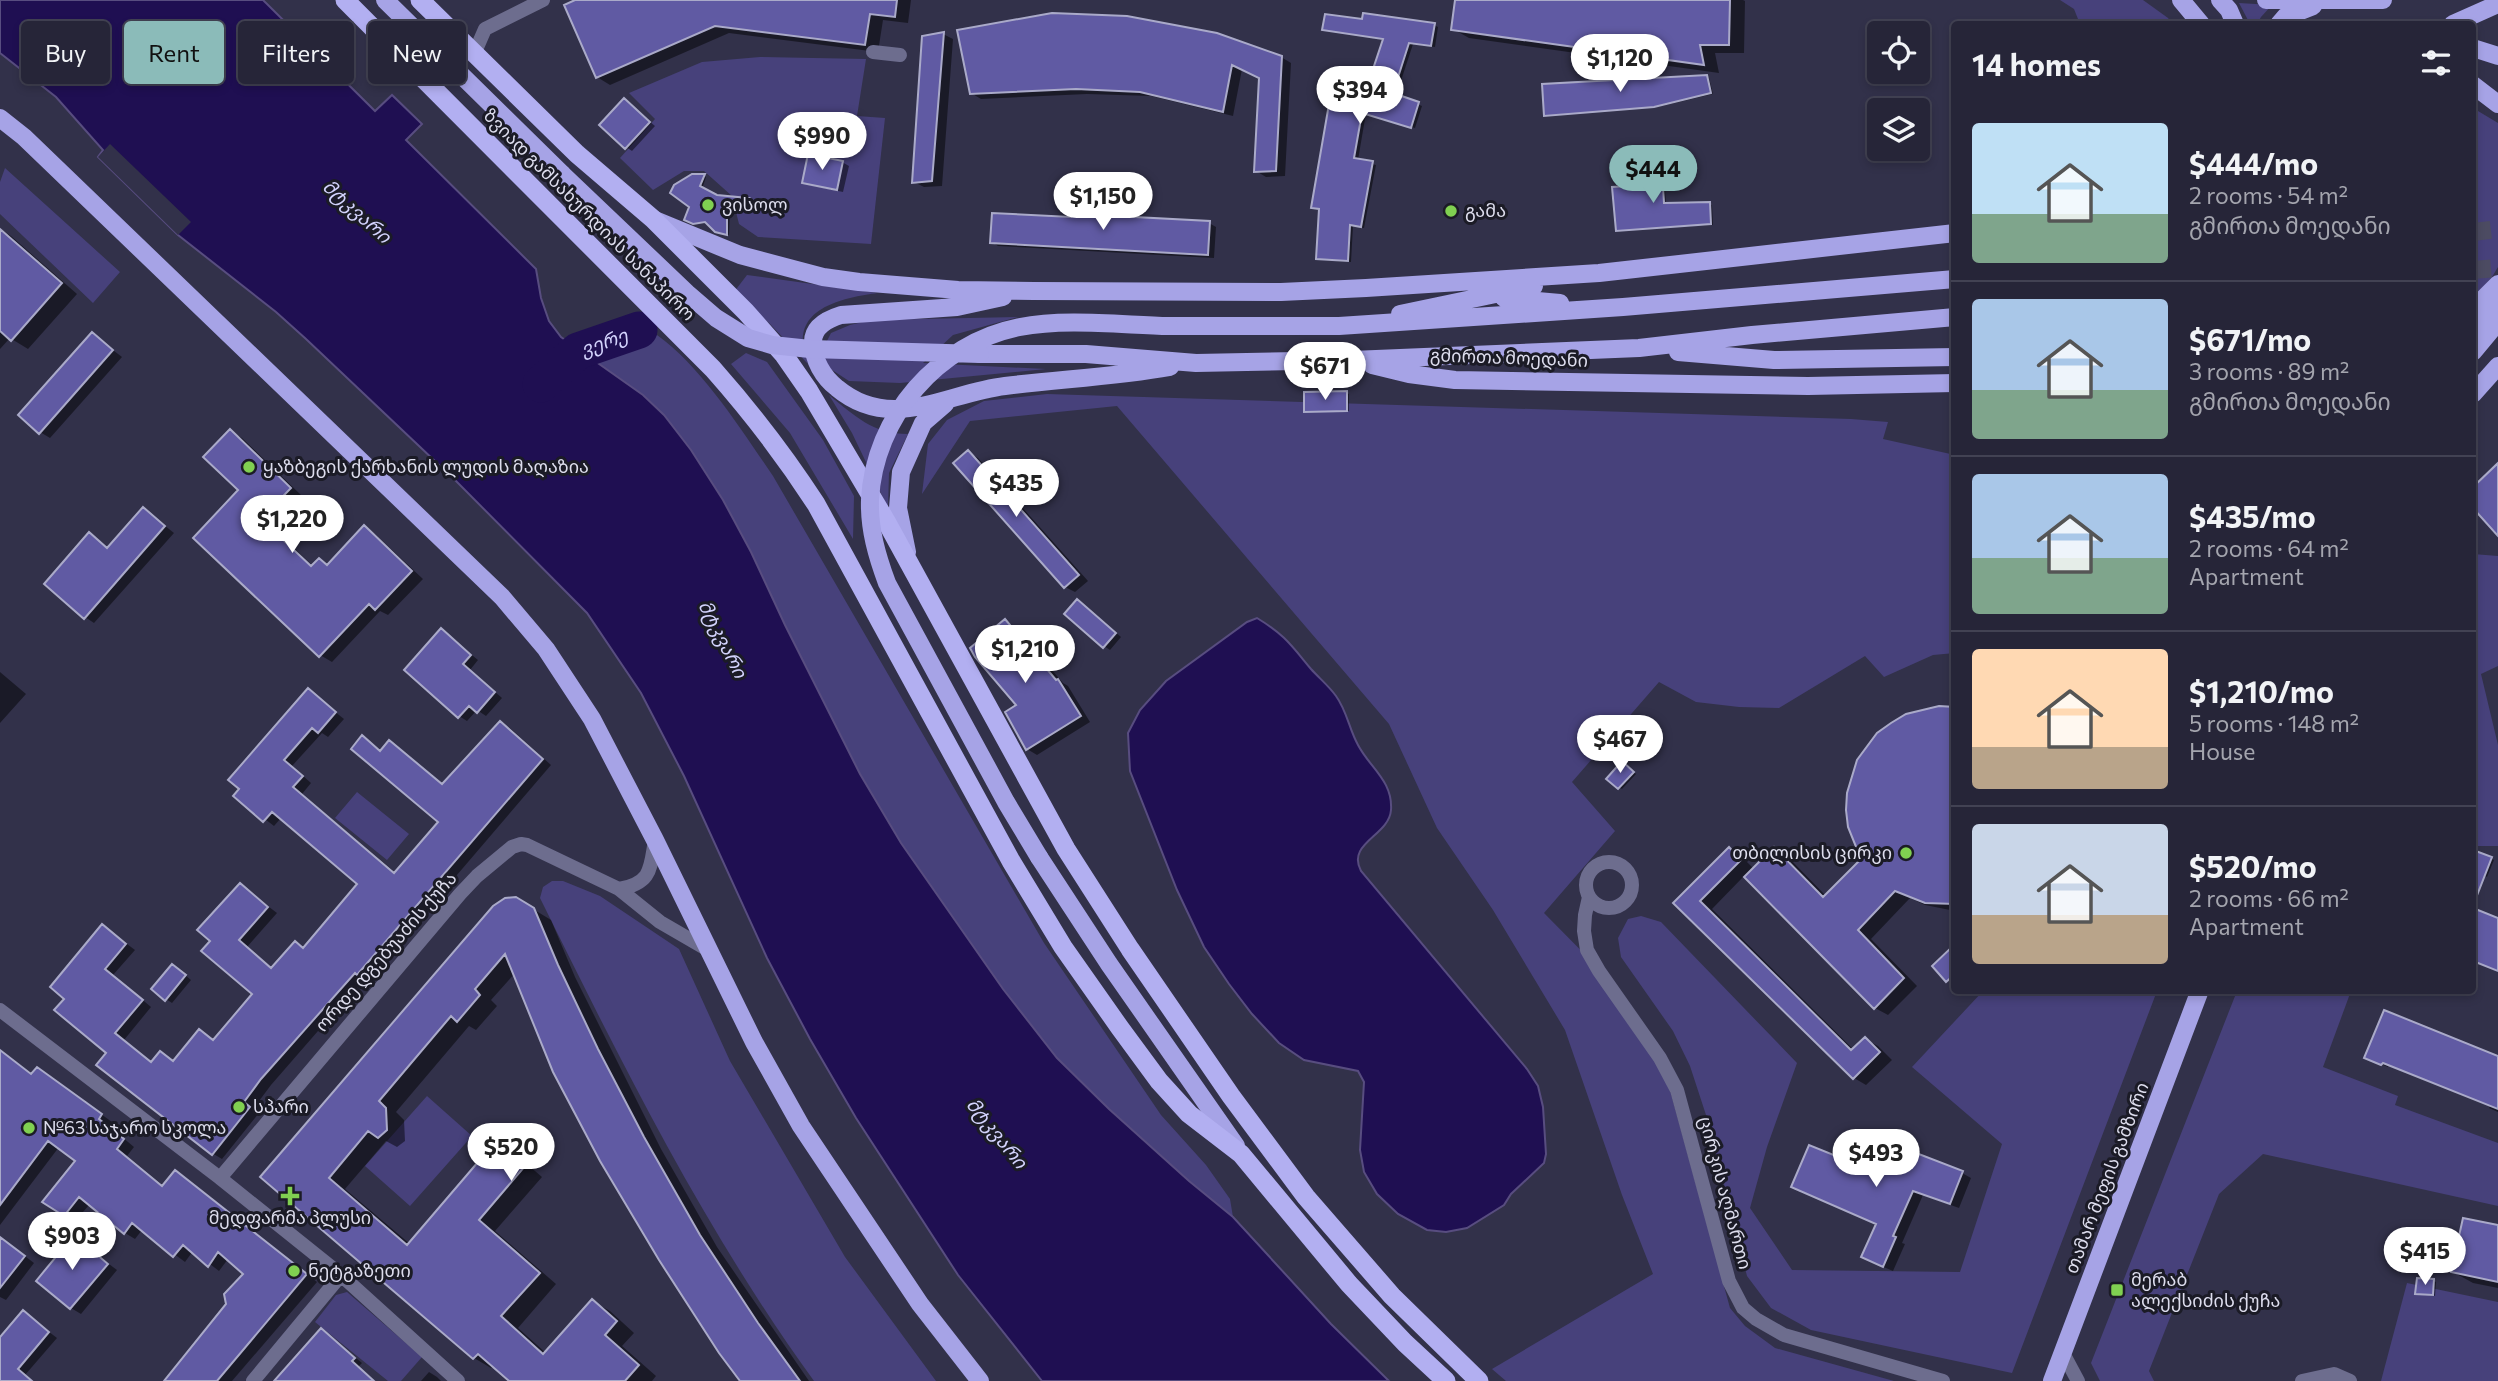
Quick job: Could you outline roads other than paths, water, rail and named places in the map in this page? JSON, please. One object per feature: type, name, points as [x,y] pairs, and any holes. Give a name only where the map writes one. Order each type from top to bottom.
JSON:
[{"type":"highway","name":"ზვიად გამსახურდიას სანაპირო","points":[[345,0],[713,369],[769,436],[816,503],[981,808],[1063,947],[1160,1081],[1189,1114],[1241,1154],[1349,1284],[1405,1343],[1446,1381]]},
{"type":"highway","name":"ზვიად გამსახურდიას სანაპირო","points":[[420,0],[577,154],[653,219],[746,312],[784,355],[827,422],[913,569],[1066,849],[1130,949],[1271,1152],[1346,1245],[1425,1330],[1479,1381]]},
{"type":"main road","name":"ზვიად გამსახურდიას სანაპირო","points":[[385,0],[687,293],[716,318],[748,338],[772,345],[810,349],[1086,354],[1196,363]]},
{"type":"main road","points":[[2181,0],[2198,21]]},
{"type":"main road","points":[[2220,0],[2234,21]]},
{"type":"main road","points":[[2266,0],[2383,0]]},
{"type":"main road","points":[[2282,21],[2285,17],[2327,1]]},
{"type":"main road","points":[[2460,21],[2498,4]]},
{"type":"main road","points":[[2476,49],[2498,56]]},
{"type":"main road","points":[[2476,87],[2496,102]]},
{"type":"main road","points":[[2476,93],[2496,102]]},
{"type":"main road","points":[[0,118],[24,137],[502,597],[546,649],[576,692],[603,739],[754,1042],[801,1126],[882,1250],[980,1381]]},
{"type":"main road","points":[[653,219],[730,251],[823,277],[958,289],[1034,291],[1281,292],[1366,288],[1599,273],[1951,233]]},
{"type":"main road","points":[[1339,326],[1599,273]]},
{"type":"main road","points":[[1241,1154],[1116,975],[1039,857],[1006,802],[887,583],[877,558],[870,500],[874,467],[889,430],[908,397],[949,357],[1003,331],[1034,325],[1339,326],[1623,307],[1951,279]]},
{"type":"main road","points":[[2476,306],[2498,284]]},
{"type":"main road","points":[[1366,288],[1623,307]]},
{"type":"main road","points":[[1034,291],[957,307],[841,314],[822,323],[814,335],[814,351],[822,372],[843,393],[872,407],[895,411],[987,388],[1120,376],[1196,363],[1352,360]]},
{"type":"main road","points":[[2476,328],[2498,302]]},
{"type":"main road","name":"გმირთა მოედანი","points":[[1352,360],[1639,348],[1951,317]]},
{"type":"main road","points":[[2476,349],[2498,322]]},
{"type":"main road","points":[[2476,352],[2498,342]]},
{"type":"main road","name":"გმირთა მოედანი","points":[[1639,348],[1774,360],[1951,357]]},
{"type":"main road","name":"გმირთა მოედანი","points":[[1352,360],[1409,374],[1455,380],[1808,386],[1951,383]]},
{"type":"main road","points":[[2476,378],[2497,368]]},
{"type":"main road","points":[[2476,391],[2497,368]]},
{"type":"main road","points":[[913,569],[903,538],[898,508],[901,472],[923,423],[937,409],[958,396]]},
{"type":"main road","name":"თამარ მეფის გამზირი","points":[[2052,1381],[2198,994]]},
{"type":"street","points":[[475,52],[485,29],[543,0]]},
{"type":"street","points":[[873,52],[901,54]]},
{"type":"street","points":[[619,888],[635,886],[644,879],[650,868],[655,840]]},
{"type":"street","name":"ორდე დგებუაძის ქუჩა","points":[[220,1178],[460,894],[477,876],[512,848],[521,844],[538,849],[619,888],[660,922],[710,951]]},
{"type":"street","name":"ცირკის აღმართი","points":[[1590,897],[1584,931],[1587,950],[1660,1058],[1677,1090],[1728,1281],[1744,1308],[1756,1319],[1784,1335],[1943,1381]]},
{"type":"street","points":[[0,1010],[220,1178],[341,1275],[458,1381]]},
{"type":"street","points":[[253,1381],[341,1275]]},
{"type":"street","points":[[2063,1353],[2078,1381]]},
{"type":"street","points":[[2302,1381],[2334,1374],[2350,1381]]},
{"type":"water","name":"მტკვარი","points":[[0,0],[263,0],[284,21],[238,21],[238,84],[348,84],[375,111],[392,95],[422,124],[406,140],[536,269],[541,298],[549,321],[561,337],[643,395],[664,415],[691,450],[723,500],[751,552],[860,774],[901,843],[1003,989],[1057,1058],[1109,1109],[1233,1217],[1331,1324],[1389,1381],[1042,1381],[958,1275],[856,1118],[767,958],[684,776],[641,693],[587,613],[456,481],[306,339],[178,235],[98,157],[103,150],[56,97],[39,84],[110,84],[110,21],[21,21],[21,70],[0,53]]},
{"type":"water","points":[[1257,618],[1287,641],[1333,692],[1343,708],[1358,745],[1385,783],[1391,800],[1389,819],[1359,853],[1361,871],[1527,1069],[1538,1086],[1543,1107],[1546,1154],[1544,1163],[1511,1194],[1504,1205],[1467,1228],[1446,1232],[1427,1230],[1398,1214],[1377,1194],[1364,1172],[1360,1150],[1364,1082],[1358,1071],[1304,1060],[1279,1043],[1229,984],[1204,947],[1177,890],[1130,771],[1128,733],[1140,710],[1166,681],[1247,622]]},
{"type":"waterway","name":"ვერე","points":[[541,384],[578,351],[639,330]]},
{"type":"tunnel","points":[[2476,232],[2498,229]]},
{"type":"tunnel","points":[[2476,270],[2498,268]]},
{"type":"place","name":"ვისოლ","points":[[708,205]]},
{"type":"place","name":"გამა","points":[[1451,211]]},
{"type":"place","name":"ყაზბეგის ქარხანის ლუდის მაღაზია","points":[[249,467]]},
{"type":"place","name":"თბილისის ცირკი","points":[[1906,853]]},
{"type":"place","name":"სპარი","points":[[239,1107]]},
{"type":"place","name":"№63 საჯარო სკოლა","points":[[29,1128]]},
{"type":"place","name":"მედფარმა პლუსი","points":[[290,1196]]},
{"type":"place","name":"ნეტგაზეთი","points":[[294,1271]]},
{"type":"place","name":"მერაბ ალექსიძის ქუჩა","points":[[2117,1290]]}]
